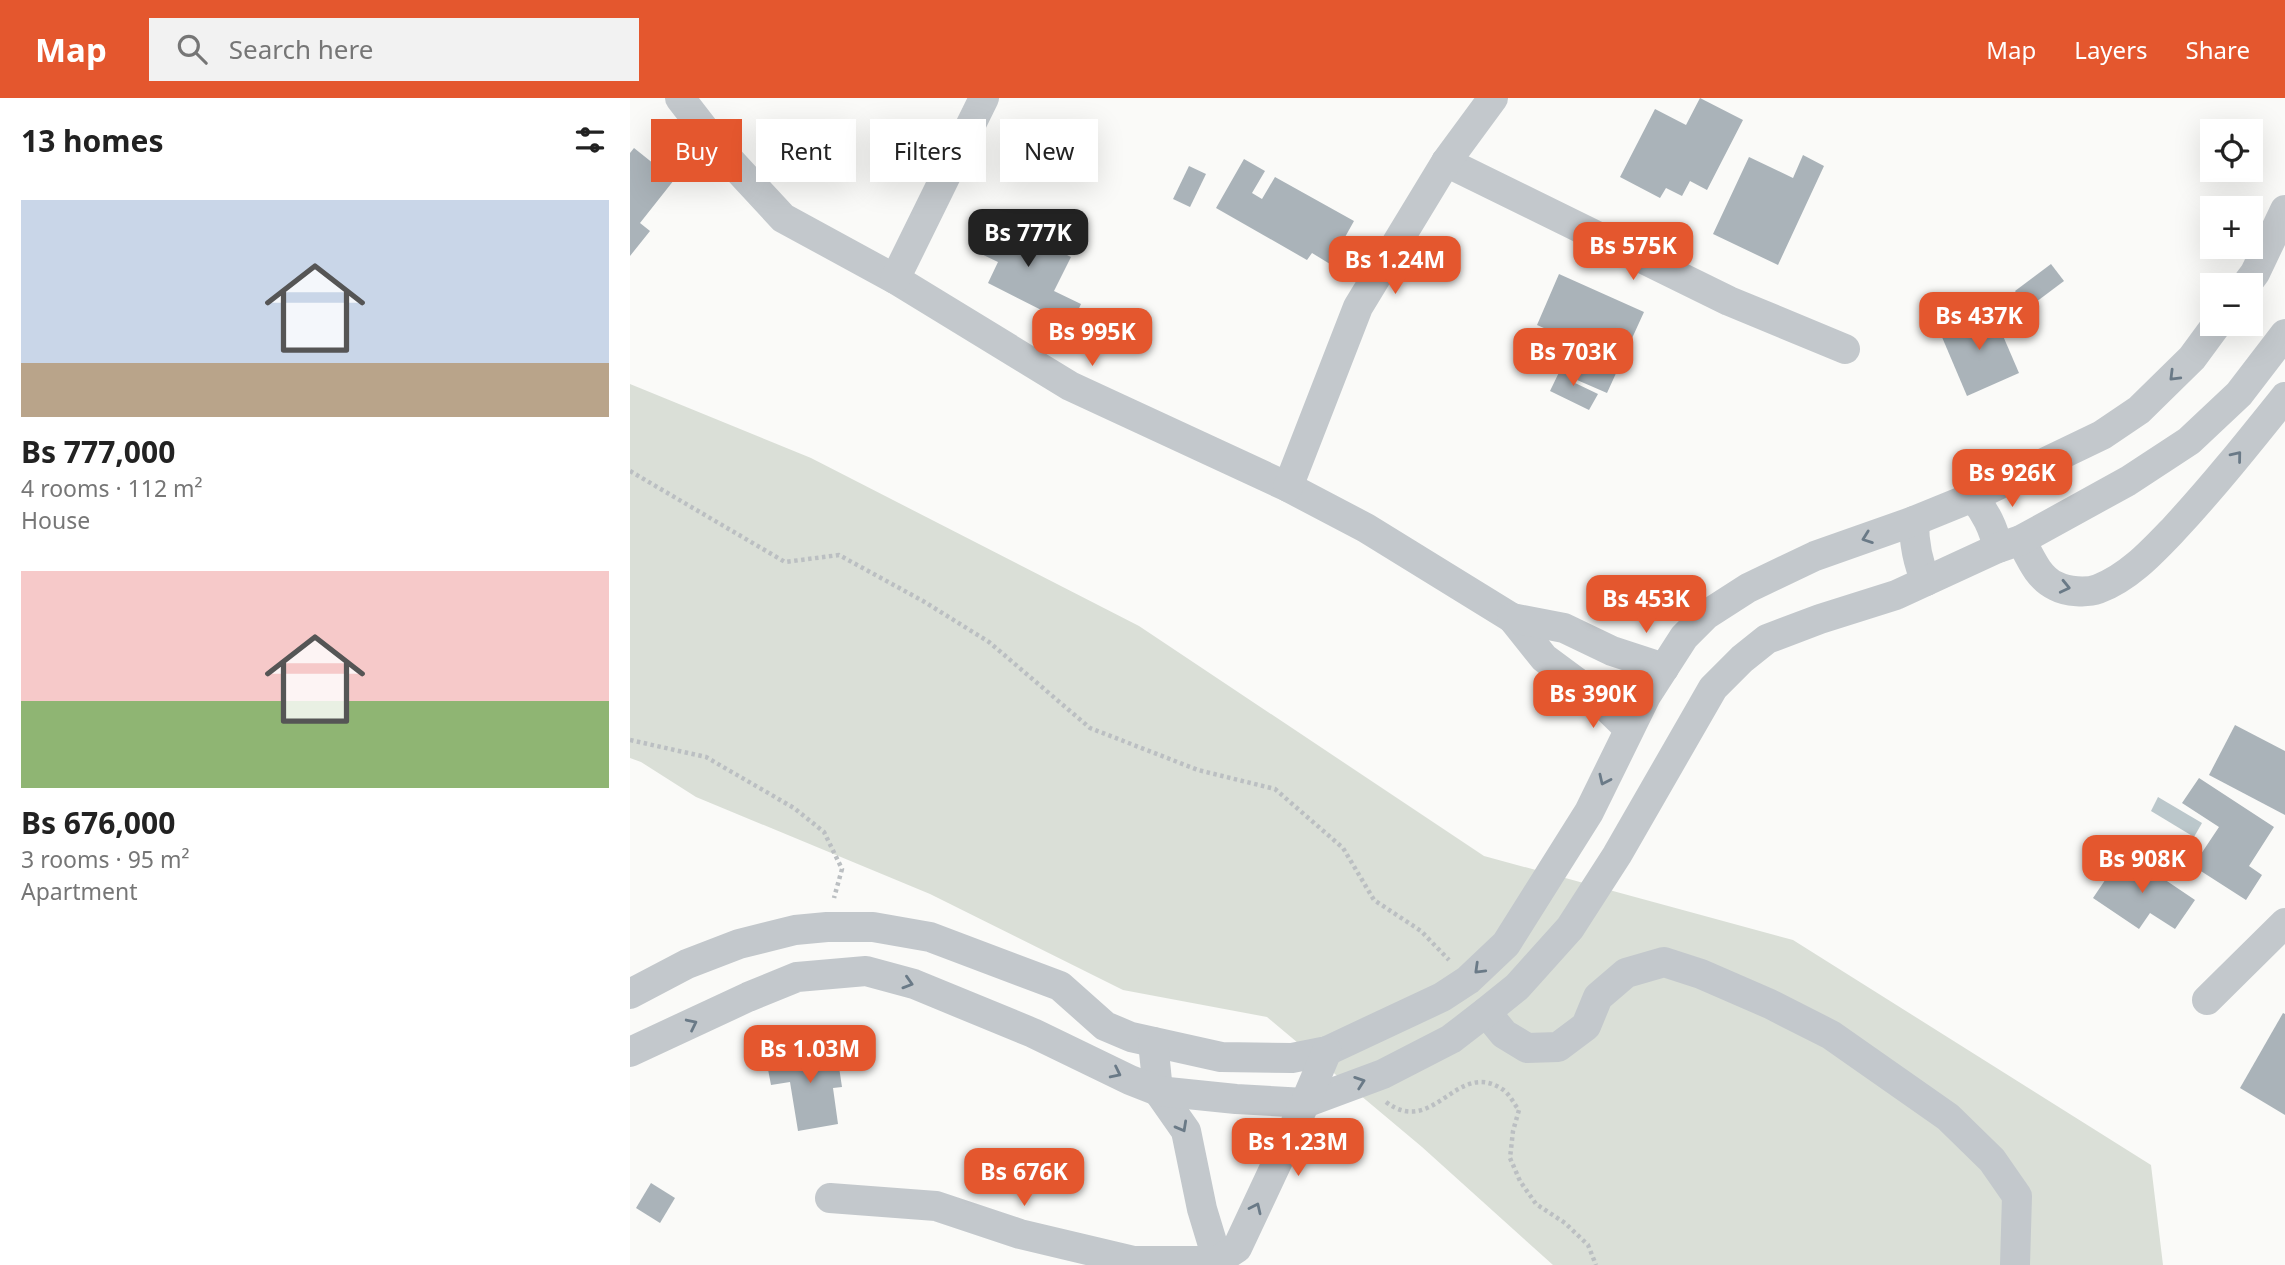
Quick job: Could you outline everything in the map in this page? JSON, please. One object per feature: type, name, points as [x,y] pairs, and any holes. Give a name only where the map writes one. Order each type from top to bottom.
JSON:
[{"type":"street","points":[[680,98],[721,151],[783,218],[895,279],[1070,386],[1288,488],[1366,528],[1512,618],[1544,658],[1594,695],[1629,729]]},
{"type":"street","points":[[895,279],[984,98]]},
{"type":"street","points":[[1288,488],[1358,307],[1446,162],[1493,98]]},
{"type":"street","points":[[1446,162],[1728,301],[1845,349]]},
{"type":"street","points":[[2255,273],[2285,210]]},
{"type":"street","points":[[630,1052],[748,997],[797,978],[866,971],[914,984],[1033,1033],[1158,1091],[1236,1100],[1305,1103],[1382,1074],[1451,1039],[1486,1012],[1517,987],[1570,928],[1617,855],[1713,688],[1767,639],[1896,595],[2009,544],[2128,481],[2189,441],[2239,394],[2285,334]]},
{"type":"street","points":[[630,994],[687,964],[738,944],[795,930],[827,927],[873,928],[930,937],[1060,986],[1105,1026],[1131,1037],[1221,1057],[1292,1058],[1326,1051],[1442,997],[1468,980],[1506,944],[1589,812],[1646,696],[1684,638],[1706,615],[1748,588],[1815,556],[1914,521],[2102,435],[2139,410],[2192,358],[2208,336]]},
{"type":"street","points":[[1973,496],[1993,529],[2041,576],[2055,586],[2068,590],[2096,590],[2119,579],[2152,552],[2203,498],[2285,397]]},
{"type":"street","points":[[1914,521],[1916,552],[1926,581]]},
{"type":"street","points":[[1512,618],[1564,628],[1612,651],[1664,668]]},
{"type":"street","points":[[2207,1000],[2285,923]]},
{"type":"street","points":[[1486,1012],[1504,1034],[1527,1048],[1558,1047],[1586,1026],[1598,997],[1626,973],[1664,962],[1701,974],[1770,1004],[1831,1035],[1937,1110],[1992,1160],[2017,1196],[2015,1265]]},
{"type":"street","points":[[1153,1042],[1158,1091],[1186,1131],[1202,1209],[1218,1263]]},
{"type":"street","points":[[831,1198],[936,1206],[1020,1234],[1134,1261],[1218,1263],[1237,1248],[1305,1103],[1326,1051]]},
{"type":"path","points":[[630,471],[785,562],[839,555],[923,601],[989,642],[1090,727],[1198,770],[1275,789],[1343,848],[1374,900],[1422,931],[1468,980]]},
{"type":"path","points":[[630,740],[706,757],[794,808],[824,832],[842,869],[827,927]]},
{"type":"path","points":[[1359,1081],[1394,1108],[1409,1113],[1427,1110],[1460,1086],[1486,1082],[1504,1089],[1519,1110],[1510,1158],[1520,1181],[1536,1204],[1565,1223],[1588,1245],[1596,1265]]},
{"type":"shaded area","points":[[630,384],[811,458],[1139,626],[1484,856],[1793,940],[2151,1165],[2163,1265],[1553,1265],[1422,1147],[1267,1017],[1123,990],[930,894],[696,797],[641,762],[630,758]]},
{"type":"shaded area","points":[[2158,797],[2202,823],[2194,837],[2151,811]]},
{"type":"building","points":[[1700,98],[1743,120],[1707,190],[1690,181],[1682,196],[1666,188],[1660,198],[1620,177],[1655,109],[1686,125]]},
{"type":"building","points":[[634,148],[651,162],[651,182],[672,182],[640,223],[650,231],[630,256],[630,153]]},
{"type":"building","points":[[1803,155],[1824,166],[1778,265],[1713,234],[1749,157],[1793,178]]},
{"type":"building","points":[[1244,159],[1265,171],[1252,193],[1262,199],[1275,177],[1354,221],[1330,264],[1312,253],[1307,260],[1216,208]]},
{"type":"building","points":[[1189,166],[1206,174],[1190,207],[1173,199]]},
{"type":"building","points":[[992,217],[1071,257],[1054,291],[1081,304],[1071,325],[988,283],[998,262],[975,251]]},
{"type":"building","points":[[2051,264],[2064,281],[2028,308],[2015,291]]},
{"type":"building","points":[[1559,274],[1644,312],[1607,393],[1577,380],[1591,349],[1537,325]]},
{"type":"building","points":[[1991,308],[2019,373],[1967,396],[1939,330]]},
{"type":"building","points":[[1564,362],[1579,369],[1573,382],[1598,394],[1589,410],[1550,391]]},
{"type":"building","points":[[2235,725],[2285,751],[2285,815],[2209,775]]},
{"type":"building","points":[[2199,778],[2274,827],[2249,866],[2262,875],[2246,900],[2193,866],[2219,827],[2182,803]]},
{"type":"building","points":[[2124,852],[2195,900],[2175,929],[2150,913],[2139,929],[2093,898]]},
{"type":"building","points":[[2283,1013],[2285,1014],[2285,1115],[2240,1088]]},
{"type":"building","points":[[836,1047],[842,1087],[833,1088],[838,1124],[798,1131],[790,1082],[771,1085],[766,1059]]},
{"type":"building","points":[[651,1183],[675,1198],[660,1223],[636,1208]]}]
